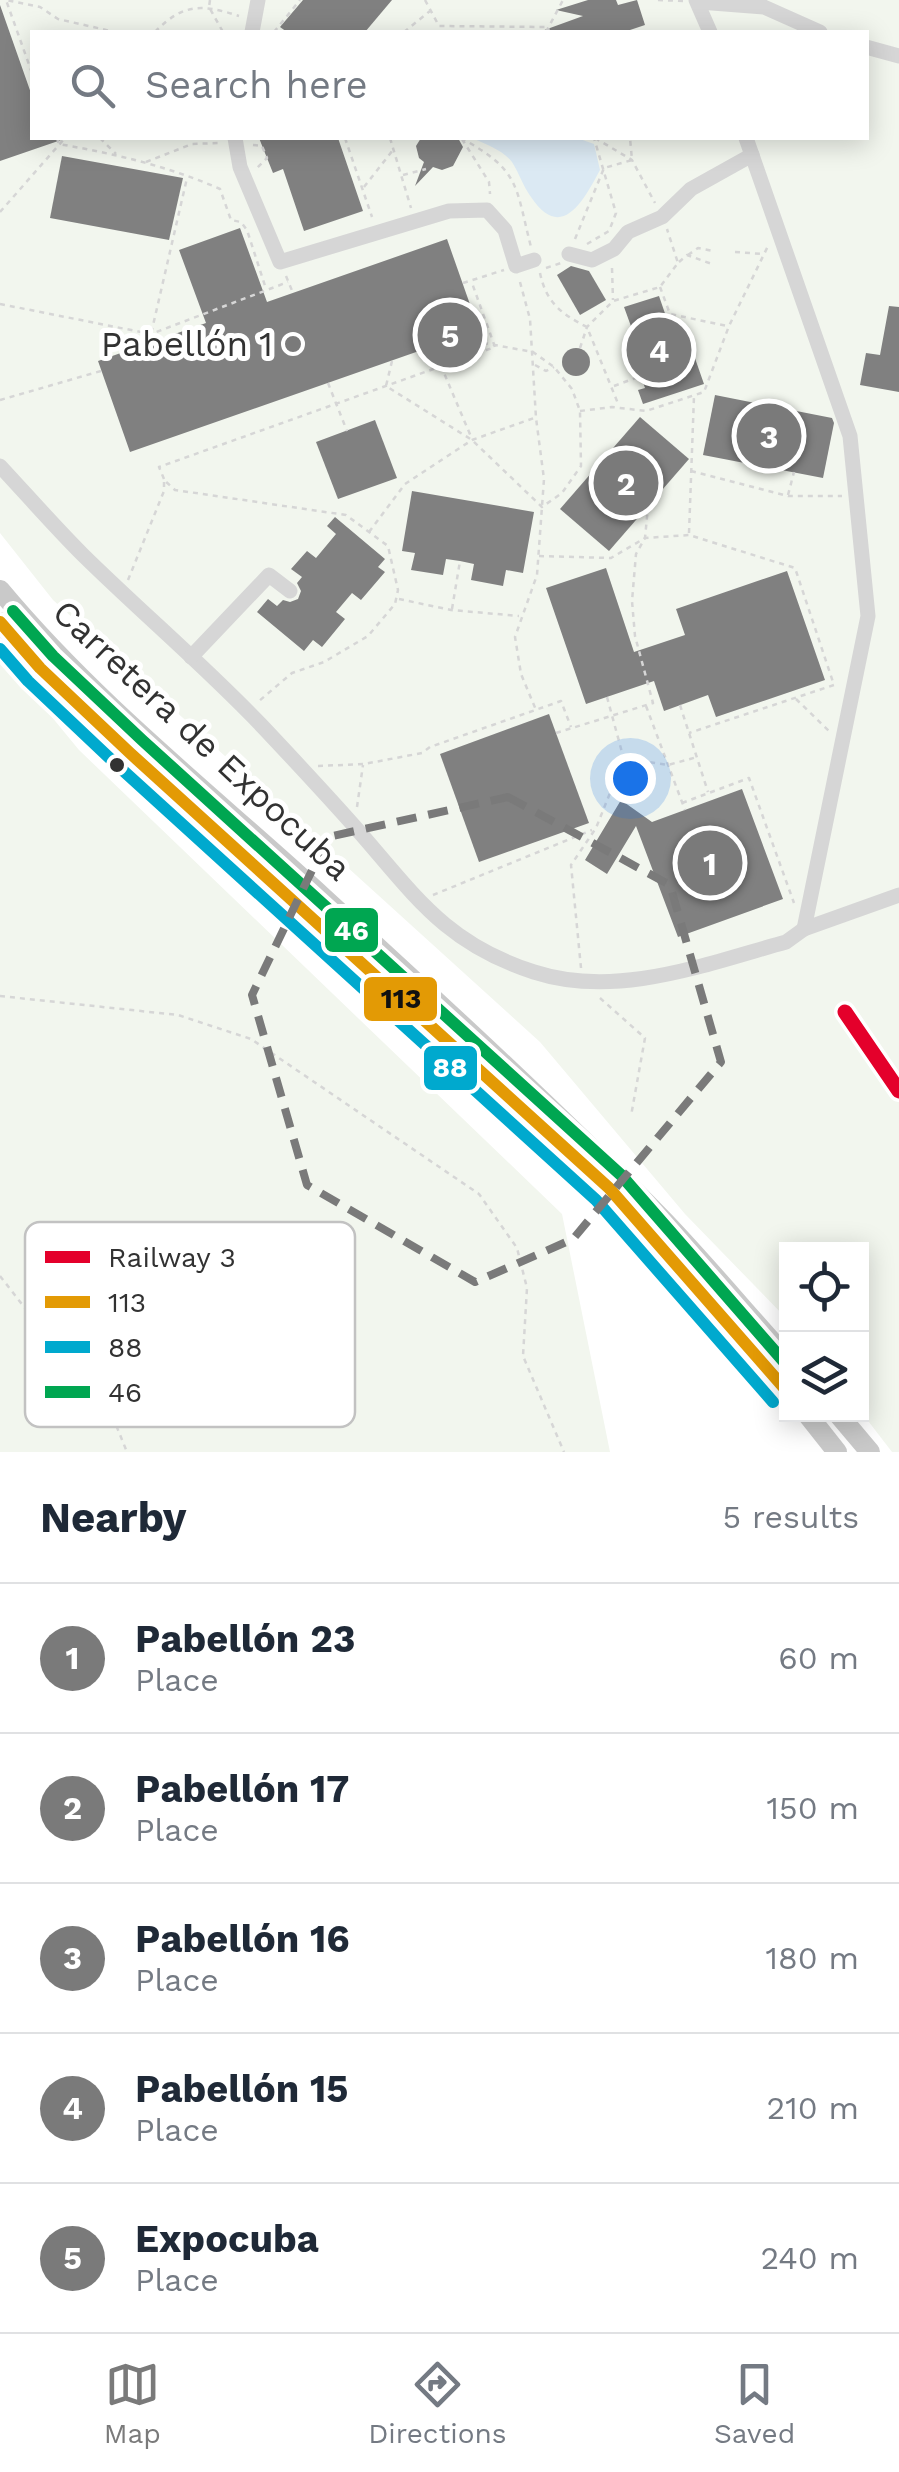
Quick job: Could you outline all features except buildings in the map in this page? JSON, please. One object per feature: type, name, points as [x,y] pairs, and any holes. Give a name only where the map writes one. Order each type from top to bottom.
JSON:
[{"type":"main road","name":"Carretera de Expocuba","points":[[0,590],[46,646],[105,703],[324,898],[571,1130],[667,1225],[779,1350]]},
{"type":"main road","name":"Carretera de Expocuba","points":[[0,622],[40,668],[130,752],[609,1188],[779,1382]]},
{"type":"main road","points":[[813,1422],[837,1452]]},
{"type":"main road","points":[[845,1422],[870,1452]]},
{"type":"lane","points":[[253,27],[258,0]]},
{"type":"lane","points":[[709,30],[698,1],[765,4],[816,30]]},
{"type":"lane","points":[[869,48],[899,56]]},
{"type":"lane","points":[[234,140],[245,181],[280,262],[450,211],[487,210],[505,230],[516,266],[536,264]]},
{"type":"lane","points":[[747,140],[850,436],[868,616],[804,929]]},
{"type":"lane","points":[[569,254],[592,260],[614,249],[628,232],[662,217],[690,189],[752,155]]},
{"type":"lane","points":[[0,466],[82,554],[263,726],[418,902],[456,935],[492,955],[535,973],[582,982],[640,980],[786,942],[804,929],[899,895]]},
{"type":"lane","points":[[191,657],[269,574],[290,591]]},
{"type":"path","points":[[30,66],[6,0],[40,7],[58,20],[85,30]]},
{"type":"path","points":[[210,0],[208,8],[222,30]]},
{"type":"path","points":[[275,30],[300,0]]},
{"type":"path","points":[[425,0],[439,26],[526,30]]},
{"type":"path","points":[[548,30],[563,0]]},
{"type":"path","points":[[658,0],[698,1]]},
{"type":"path","points":[[157,30],[182,10],[208,8],[253,27]]},
{"type":"path","points":[[406,30],[431,10]]},
{"type":"path","points":[[14,40],[20,38]]},
{"type":"path","points":[[58,140],[59,144]]},
{"type":"path","points":[[0,212],[63,140]]},
{"type":"path","points":[[102,140],[116,155]]},
{"type":"path","points":[[145,162],[192,144],[234,140],[262,146],[267,158],[245,181]]},
{"type":"path","points":[[346,140],[377,233]]},
{"type":"path","points":[[391,140],[416,222]]},
{"type":"path","points":[[462,140],[488,182],[487,210]]},
{"type":"path","points":[[465,140],[506,167],[515,185],[544,295],[564,316],[587,327],[620,408]]},
{"type":"path","points":[[569,254],[609,231],[616,213],[595,140]]},
{"type":"path","points":[[604,168],[632,160],[630,140]]},
{"type":"path","points":[[59,144],[145,162],[220,189],[231,220],[241,222],[247,230],[267,290]]},
{"type":"path","points":[[362,189],[394,148]]},
{"type":"path","points":[[124,167],[126,157]]},
{"type":"path","points":[[536,264],[558,267],[569,254],[604,168]]},
{"type":"path","points":[[402,176],[426,169]]},
{"type":"path","points":[[154,342],[151,334],[188,175]]},
{"type":"path","points":[[580,411],[646,411],[704,392],[729,326],[777,227]]},
{"type":"path","points":[[678,263],[698,248],[713,252]]},
{"type":"path","points":[[614,249],[610,286],[614,302]]},
{"type":"path","points":[[735,252],[763,254]]},
{"type":"path","points":[[687,256],[712,264]]},
{"type":"path","points":[[280,262],[293,293]]},
{"type":"path","points":[[463,283],[516,266],[530,319],[544,479],[537,575],[515,637],[521,674],[536,710]]},
{"type":"path","points":[[471,280],[495,347]]},
{"type":"path","points":[[0,304],[151,334],[288,282]]},
{"type":"path","points":[[660,287],[670,314],[729,326]]},
{"type":"path","points":[[234,302],[238,312]]},
{"type":"path","points":[[456,338],[533,352],[554,366],[572,389],[580,411],[581,466],[562,493],[542,507]]},
{"type":"path","points":[[433,346],[472,440]]},
{"type":"path","points":[[164,480],[160,466],[495,347]]},
{"type":"path","points":[[386,386],[392,361]]},
{"type":"path","points":[[534,364],[546,371],[554,366]]},
{"type":"path","points":[[0,400],[101,370]]},
{"type":"path","points":[[613,386],[640,376]]},
{"type":"path","points":[[328,383],[347,431]]},
{"type":"path","points":[[386,386],[472,440],[542,507]]},
{"type":"path","points":[[689,535],[694,395]]},
{"type":"path","points":[[369,532],[406,484],[472,440],[536,418]]},
{"type":"path","points":[[691,471],[788,496],[857,496]]},
{"type":"path","points":[[788,496],[794,472]]},
{"type":"path","points":[[556,733],[653,703],[635,636],[632,601],[636,554],[645,538],[648,507]]},
{"type":"path","points":[[538,556],[612,558],[645,538],[689,535],[795,568],[834,685],[689,734]]},
{"type":"path","points":[[451,610],[460,562]]},
{"type":"path","points":[[396,598],[451,610],[520,616]]},
{"type":"path","points":[[607,697],[624,758],[596,828],[571,865],[582,982],[645,1038],[631,1116]]},
{"type":"path","points":[[795,698],[842,743]]},
{"type":"path","points":[[298,766],[364,764],[422,753],[562,701],[572,728]]},
{"type":"path","points":[[645,705],[685,810]]},
{"type":"path","points":[[680,705],[708,793]]},
{"type":"path","points":[[624,758],[668,765],[697,757]]},
{"type":"path","points":[[354,825],[364,764]]},
{"type":"path","points":[[682,802],[748,778],[804,929]]},
{"type":"path","points":[[418,902],[596,828]]},
{"type":"path","points":[[0,996],[178,1015],[251,1039],[480,1194],[517,1248],[526,1288],[522,1356],[564,1452]]},
{"type":"path","points":[[0,1279],[0,1288]]},
{"type":"path","points":[[0,1279],[25,1310]]},
{"type":"path","points":[[117,1427],[128,1452]]},
{"type":"highlighted area","points":[[508,797],[670,885],[721,1062],[573,1239],[475,1282],[307,1185],[252,995],[328,837]]},
{"type":"shaded area","points":[[0,0],[899,0],[899,1452],[892,1452],[869,1422],[869,1242],[779,1242],[779,1311],[685,1214],[540,1042],[53,600],[0,533]]},
{"type":"shaded area","points":[[476,140],[583,140],[594,144],[600,170],[579,204],[562,217],[552,216],[531,197],[508,158]]},
{"type":"shaded area","points":[[0,654],[79,750],[562,1214],[610,1452],[0,1452]]},
{"type":"rail line","name":"3","points":[[845,1012],[899,1091]]},
{"type":"transit line","name":"46","points":[[13,611],[53,656],[142,740],[621,1175],[779,1356]]},
{"type":"transit line","name":"113","points":[[0,622],[40,668],[130,753],[609,1188],[779,1382]]},
{"type":"transit line","name":"88","points":[[0,649],[28,681],[118,766],[596,1200],[773,1402]]},
{"type":"place","name":"Expocuba","points":[[450,335]]},
{"type":"place","name":"Pabellón 1","points":[[293,344]]},
{"type":"place","name":"Pabellón 15","points":[[659,350]]},
{"type":"place","name":"Pabellón 16","points":[[769,436]]},
{"type":"place","name":"Pabellón 17","points":[[626,483]]},
{"type":"place","name":"Pabellón 23","points":[[710,863]]}]
